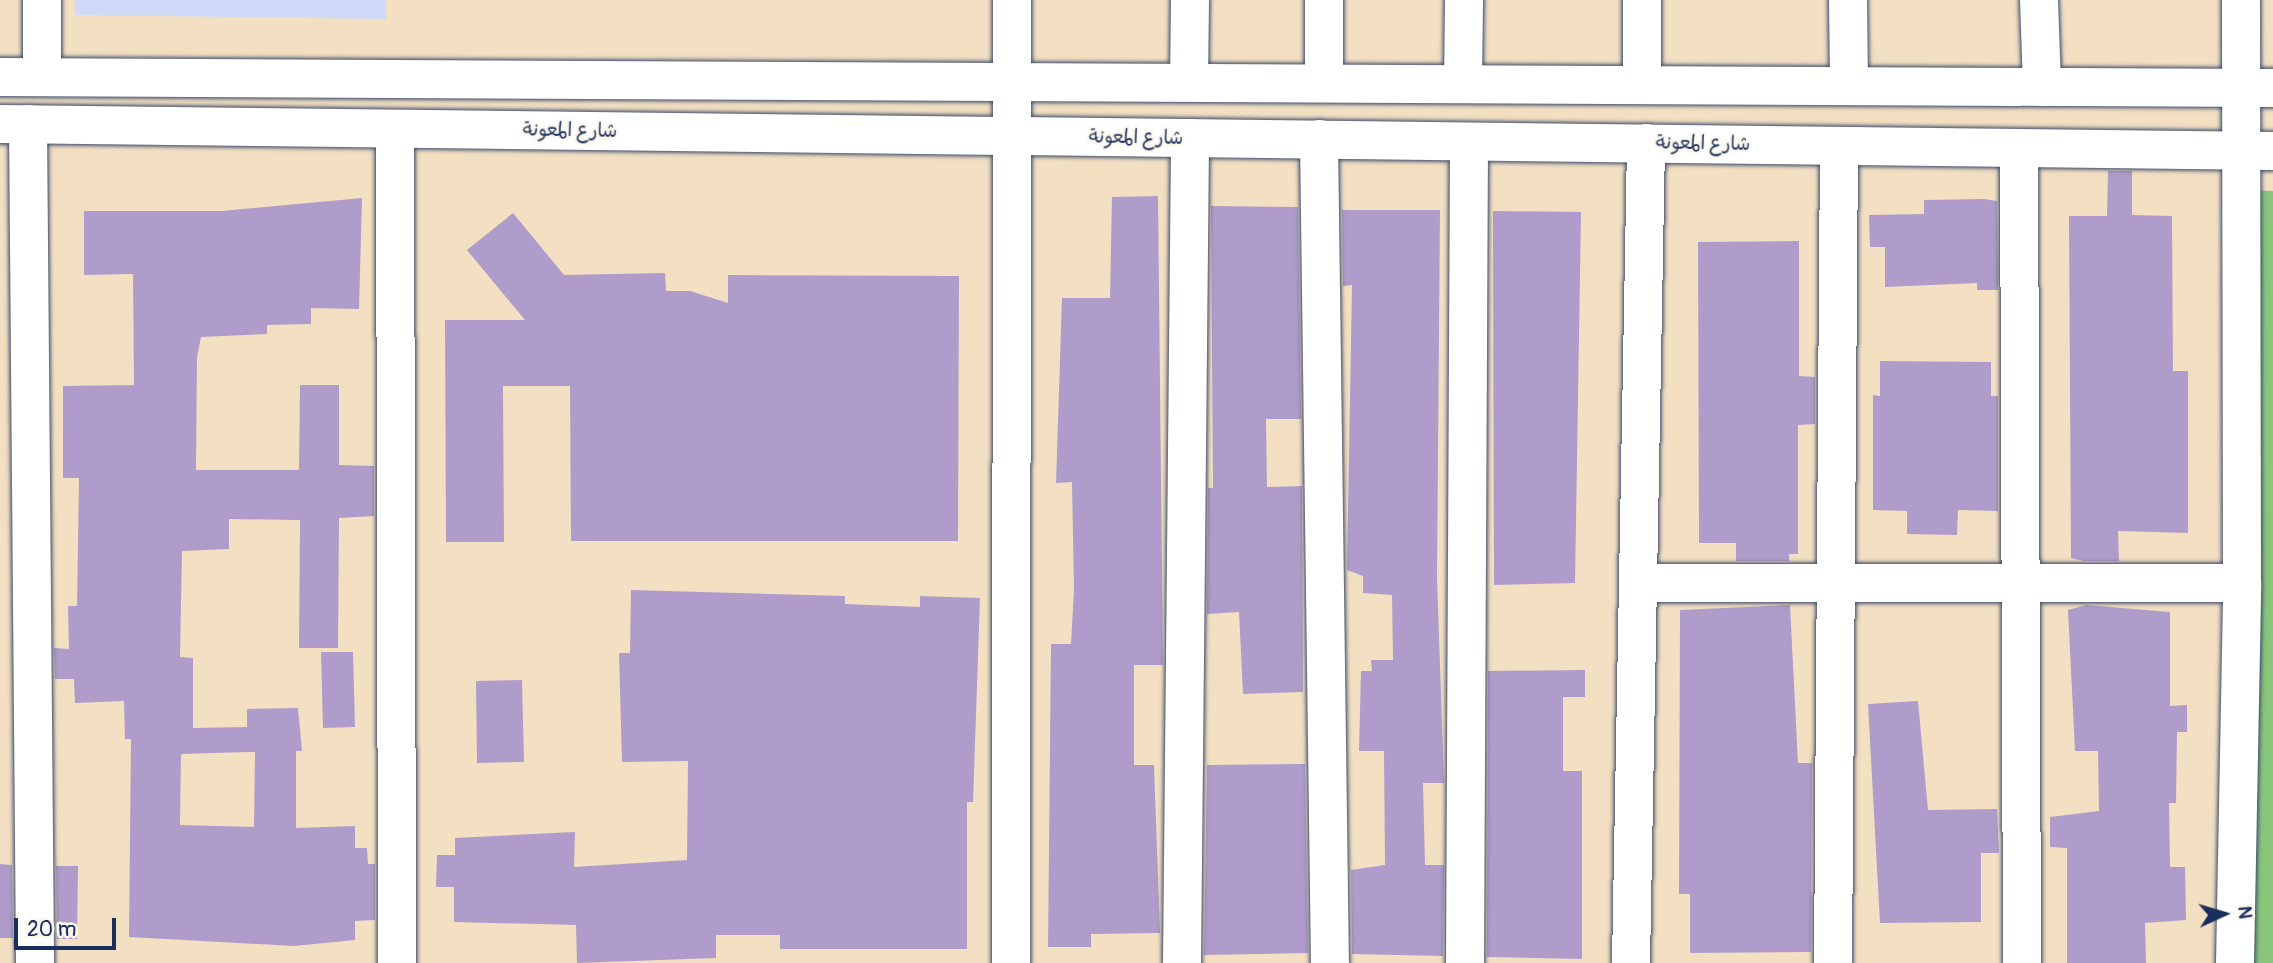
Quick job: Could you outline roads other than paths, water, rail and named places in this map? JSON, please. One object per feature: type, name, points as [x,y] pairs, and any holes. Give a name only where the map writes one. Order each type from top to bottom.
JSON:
[{"type":"main road","points":[[42,0],[42,77]]},
{"type":"main road","points":[[1011,963],[1012,0]]},
{"type":"main road","points":[[1189,82],[1190,0]]},
{"type":"main road","points":[[1324,0],[1324,83]]},
{"type":"main road","points":[[1462,84],[1464,0]]},
{"type":"main road","points":[[1642,85],[1643,0]]},
{"type":"main road","points":[[1848,0],[1849,86]]},
{"type":"main road","points":[[2039,0],[2042,87]]},
{"type":"main road","points":[[2235,963],[2242,583],[2258,151],[2257,88],[2241,0]]},
{"type":"main road","points":[[0,77],[2257,88]]},
{"type":"main road","points":[[14,124],[35,963]]},
{"type":"main road","name":"شارع المعونة","points":[[14,124],[2258,151]]},
{"type":"main road","points":[[395,129],[397,963]]},
{"type":"main road","points":[[1182,963],[1190,138]]},
{"type":"main road","points":[[1319,139],[1330,963]]},
{"type":"main road","points":[[1465,963],[1469,142]]},
{"type":"main road","points":[[1631,963],[1646,144]]},
{"type":"main road","points":[[1833,963],[1833,582],[1839,146]]},
{"type":"main road","points":[[2019,148],[2022,963]]},
{"type":"main road","points":[[1639,583],[2242,583]]}]
